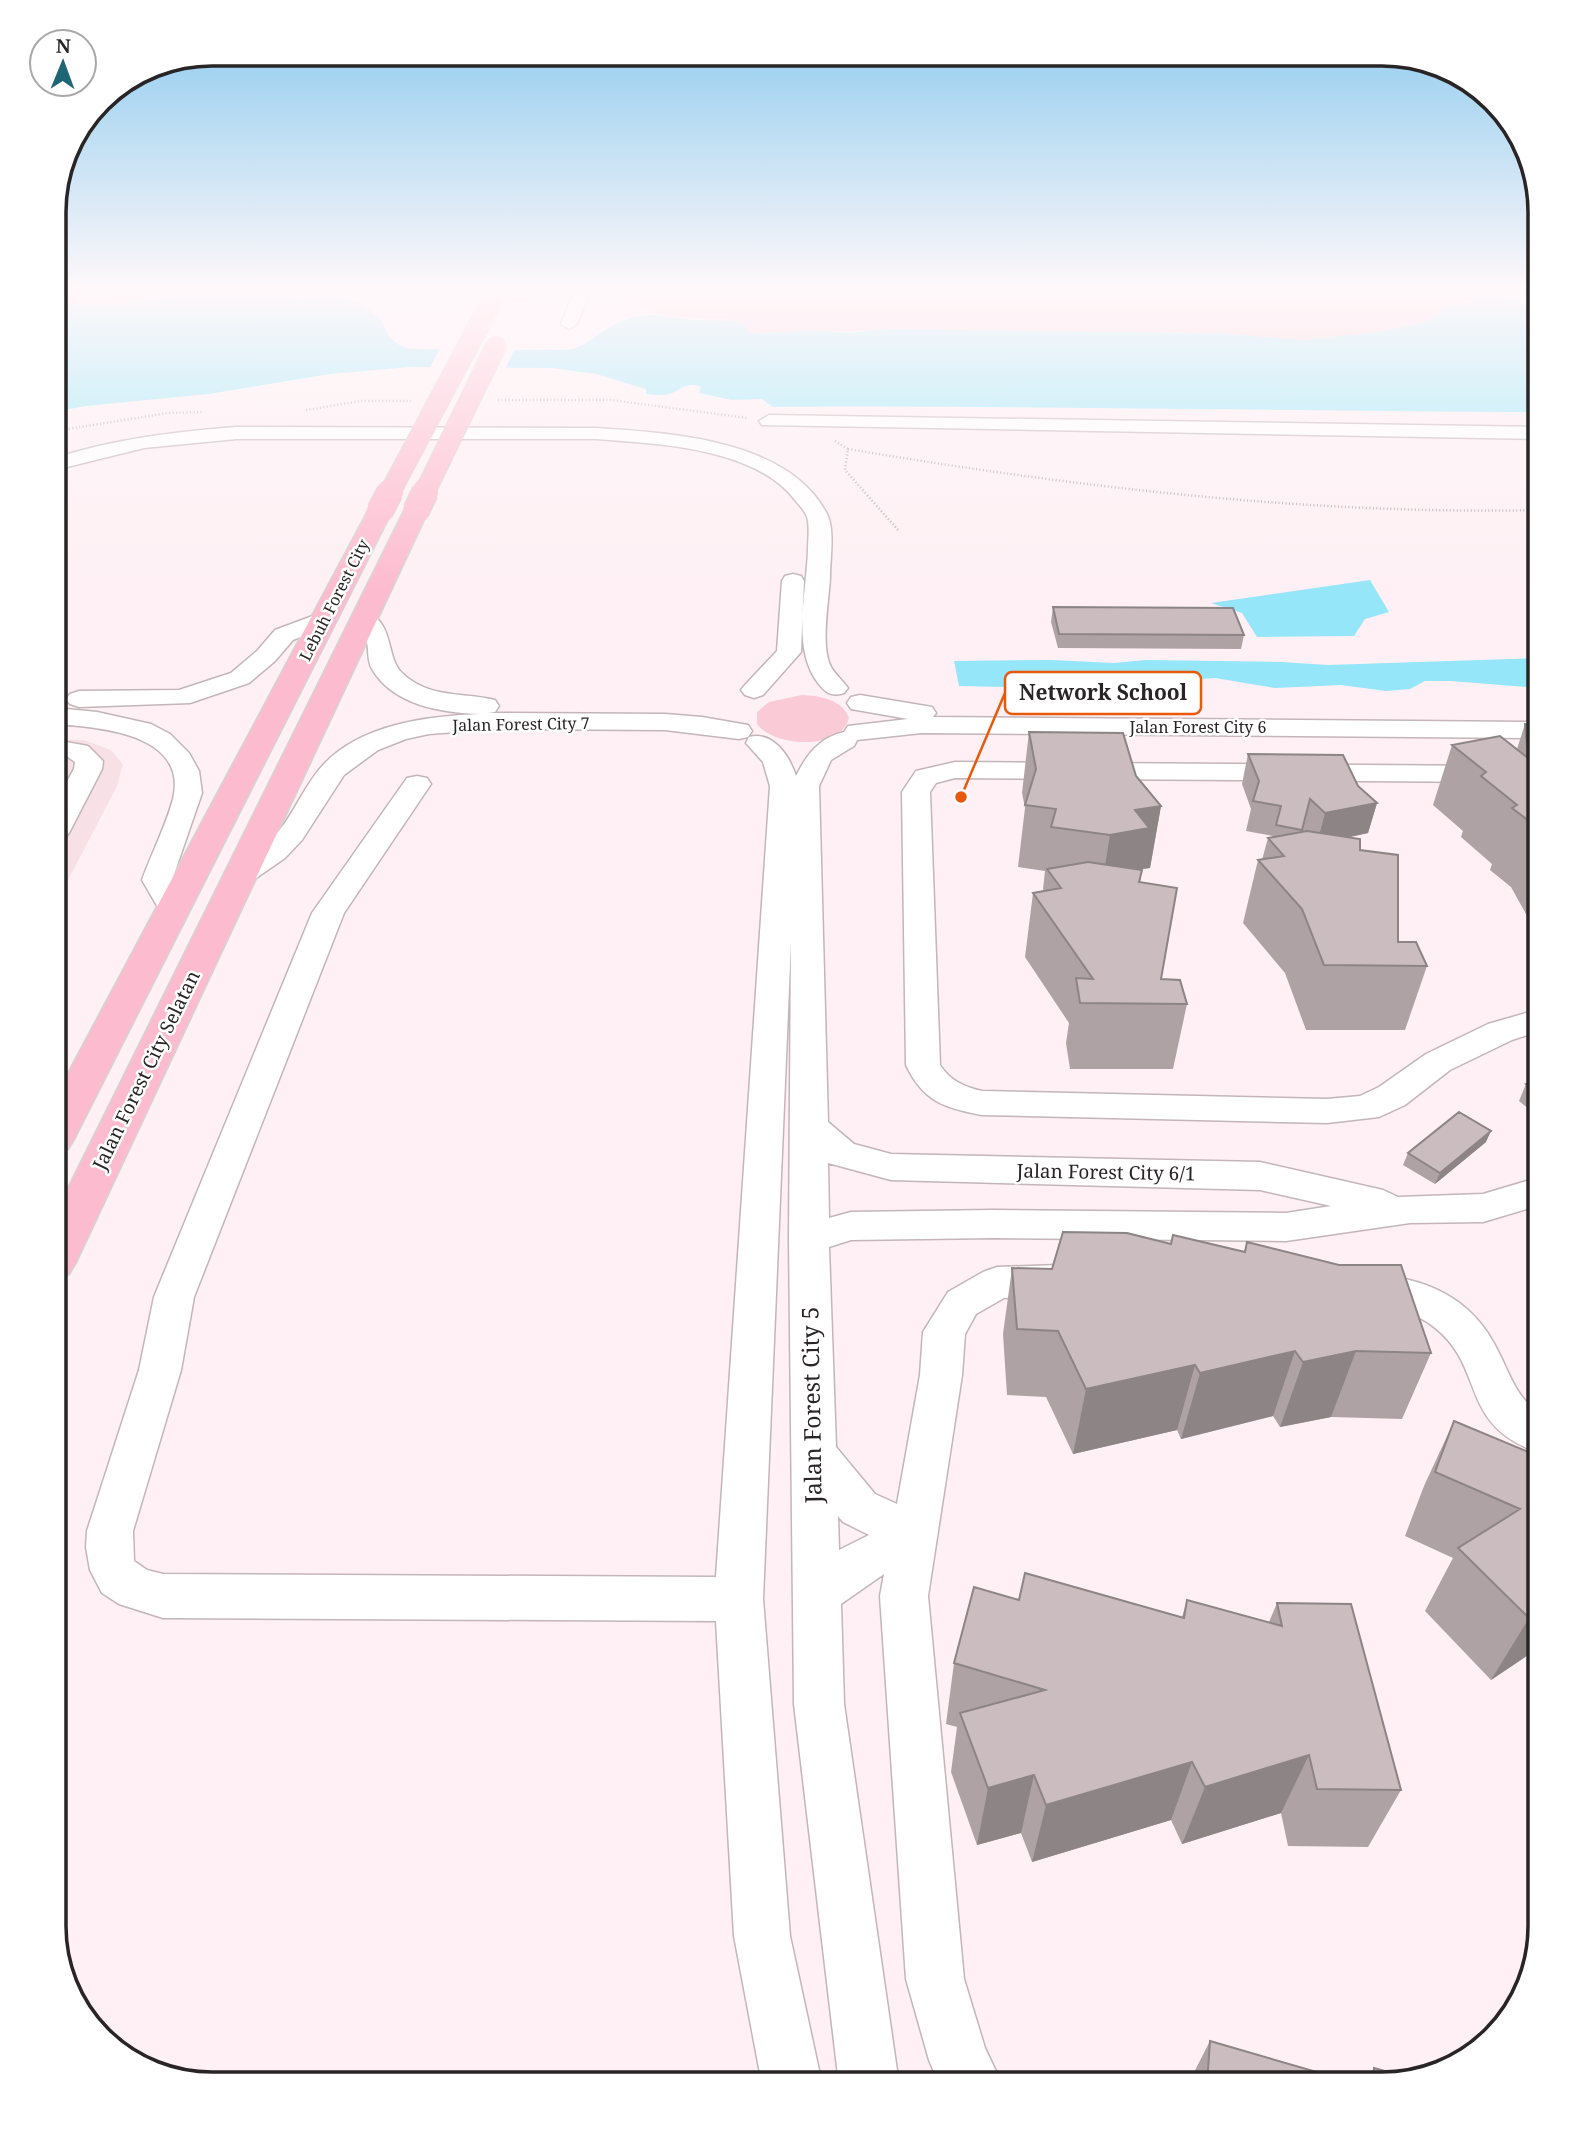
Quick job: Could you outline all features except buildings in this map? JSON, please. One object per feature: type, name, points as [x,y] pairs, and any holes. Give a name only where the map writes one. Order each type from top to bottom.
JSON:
[{"type":"main road","name":"Lebuh Forest City","points":[[174,909],[443,393]]},
{"type":"main road","name":"Lebuh Forest City","points":[[238,877],[473,393]]},
{"type":"main road","name":"Jalan Forest City Selatan","points":[[66,1236],[238,877]]},
{"type":"main road","points":[[66,1115],[174,909]]},
{"type":"street","points":[[769,421],[983,422],[1528,433]]},
{"type":"street","points":[[67,461],[132,444],[236,433],[644,435],[735,454],[790,481],[807,499],[819,518],[814,648],[819,668],[835,688],[854,725]]},
{"type":"street","points":[[67,471],[138,451],[232,440],[638,443],[721,460],[753,474],[771,485],[787,502],[797,519]]},
{"type":"street","points":[[790,2072],[762,1936],[739,1599],[785,786],[783,771],[776,757],[749,737],[731,717],[737,698],[789,653],[795,556]]},
{"type":"street","points":[[67,698],[181,698],[240,678],[266,656],[284,635],[326,618]]},
{"type":"street","name":"Jalan Forest City 7","points":[[364,619],[379,642],[385,670],[410,690],[434,700],[469,706],[685,708],[797,682],[835,688]]},
{"type":"street","name":"Jalan Forest City 6","points":[[854,725],[922,713],[1528,718]]},
{"type":"street","points":[[67,717],[130,726],[165,743],[185,766],[189,778],[188,793],[157,880],[174,909]]},
{"type":"street","name":"Jalan Forest City 7","points":[[238,877],[291,836],[329,773],[362,748],[427,727],[467,722],[692,723],[803,749],[854,725]]},
{"type":"street","name":"Jalan Forest City 6","points":[[854,725],[1528,730]]},
{"type":"street","name":"Jalan Forest City 5","points":[[854,725],[820,755],[805,786],[809,1239],[819,1704],[867,2072]]},
{"type":"street","points":[[1208,727],[1271,745],[1282,753],[1297,772]]},
{"type":"street","points":[[1297,772],[1297,752],[1308,744],[1361,728]]},
{"type":"street","points":[[67,749],[85,755],[89,761],[88,769],[67,809]]},
{"type":"street","points":[[1513,774],[955,770],[927,776],[918,783],[916,792],[923,1065],[929,1079],[942,1091],[960,1099],[982,1102],[1327,1111],[1366,1108],[1392,1096],[1438,1062],[1500,1032],[1528,1024]]},
{"type":"street","points":[[417,784],[328,913],[174,1297],[160,1370],[110,1531],[108,1555],[117,1576],[136,1591],[163,1596],[739,1599]]},
{"type":"street","name":"Jalan Forest City 6/1","points":[[810,1126],[842,1154],[891,1167],[1260,1176],[1410,1209]]},
{"type":"street","points":[[986,1170],[993,1224]]},
{"type":"street","points":[[1161,1173],[1172,1227]]},
{"type":"street","name":"Jalan Forest City 6/1","points":[[809,1239],[851,1226],[993,1224],[1286,1227],[1410,1209],[1483,1208],[1528,1195]]},
{"type":"street","points":[[966,2072],[959,2060],[935,1979],[904,1596],[941,1375],[944,1332],[962,1303],[998,1283],[1091,1281]]},
{"type":"street","points":[[1327,1288],[1369,1289],[1407,1295],[1446,1311],[1470,1337],[1502,1408],[1528,1430]]},
{"type":"street","points":[[813,1452],[859,1508],[914,1535]]},
{"type":"street","points":[[816,1595],[856,1565],[914,1535]]},
{"type":"path","points":[[848,449],[976,471],[1258,501],[1486,512],[1528,510]]},
{"type":"shaded area","points":[[802,695],[823,698],[841,707],[849,718],[843,729],[834,736],[806,742],[777,737],[757,724],[757,712],[769,702]]},
{"type":"shaded area","points":[[67,739],[84,740],[111,750],[123,765],[117,786],[67,883]]},
{"type":"water","points":[[67,393],[216,393],[209,394],[67,410]]},
{"type":"water","points":[[646,393],[671,393],[666,395]]},
{"type":"water","points":[[699,393],[1528,393],[1528,412],[773,407],[762,399],[732,400]]},
{"type":"water","points":[[1370,580],[1389,612],[1365,619],[1354,636],[1257,637],[1242,613],[1211,603]]},
{"type":"water","points":[[1528,658],[1528,687],[1425,681],[1410,689],[1386,691],[1341,685],[1275,688],[1215,678],[1174,681],[1151,687],[1088,689],[1069,681],[1045,680],[1006,687],[959,686],[954,661],[1051,660],[1114,663],[1146,660],[1328,665]]},
{"type":"place","name":"Network School","points":[[961,797]]}]
